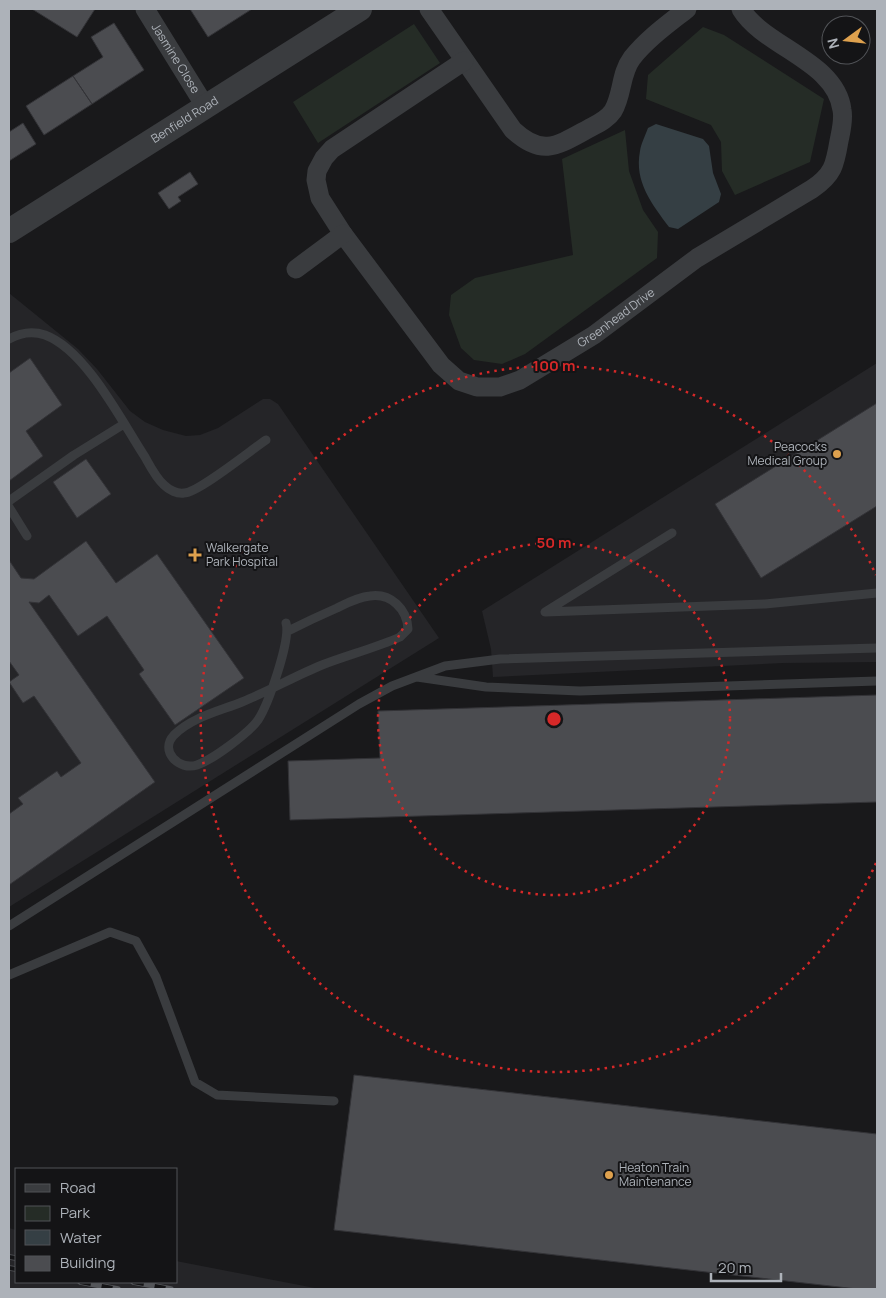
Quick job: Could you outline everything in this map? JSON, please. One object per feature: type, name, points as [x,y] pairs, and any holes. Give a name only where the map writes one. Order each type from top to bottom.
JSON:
[{"type":"street","name":"Jasmine Close","points":[[145,9],[206,106]]},
{"type":"street","name":"Benfield Road","points":[[9,231],[360,9]]},
{"type":"street","points":[[429,9],[501,115],[518,135],[533,145],[543,147],[554,146],[566,141],[609,117],[617,101],[630,60],[650,39],[686,9]]},
{"type":"street","name":"Greenhead Drive","points":[[464,61],[342,141],[324,158],[317,171],[317,190],[343,234],[431,353],[450,374],[459,380],[478,387],[500,387],[520,380],[594,335],[697,258],[812,189],[829,176],[836,160],[843,118],[841,104],[837,96],[816,68],[752,24],[741,9]]},
{"type":"street","points":[[296,269],[343,234]]},
{"type":"lane","points":[[9,339],[23,333],[35,333],[46,336],[58,342],[87,369],[100,386],[163,485],[170,490],[179,493],[194,491],[266,440]]},
{"type":"lane","points":[[9,501],[74,455],[124,424]]},
{"type":"lane","points":[[9,507],[27,536]]},
{"type":"lane","points":[[672,533],[545,612],[764,604],[877,593]]},
{"type":"lane","points":[[271,690],[257,721],[229,746],[213,757],[196,765],[181,766],[174,760],[169,750],[169,745],[174,735],[181,730],[199,719],[271,690],[322,666],[400,637],[408,629],[408,623],[403,610],[398,604],[385,597],[370,595],[287,627],[279,668],[271,690]]},
{"type":"lane","points":[[9,926],[359,704],[414,676],[446,666],[500,659],[877,648]]},
{"type":"lane","points":[[414,676],[486,687],[580,691],[877,681]]},
{"type":"lane","points":[[9,975],[110,932],[136,941],[156,978],[195,1082],[218,1095],[334,1101]]},
{"type":"shaded area","name":"Walkergate Park Hospital","points":[[9,293],[78,349],[97,369],[130,411],[145,422],[163,430],[186,436],[200,435],[218,428],[263,399],[270,399],[278,404],[439,638],[9,907]]},
{"type":"shaded area","points":[[877,363],[877,662],[783,663],[493,677],[491,649],[482,611]]},
{"type":"shaded area","points":[[9,1228],[15,1230],[15,1283],[178,1283],[178,1261],[320,1289],[9,1289]]},
{"type":"green space","points":[[414,24],[440,63],[318,143],[293,102]]},
{"type":"green space","points":[[703,27],[724,35],[824,99],[810,162],[735,195],[722,171],[721,142],[711,125],[646,99],[648,75]]},
{"type":"green space","points":[[625,130],[629,171],[643,210],[658,232],[657,258],[525,354],[502,364],[474,360],[461,348],[449,315],[451,295],[475,278],[573,255],[562,159]]},
{"type":"water","points":[[656,124],[703,139],[709,146],[713,173],[721,194],[719,202],[678,229],[669,227],[656,210],[642,183],[639,162],[640,151],[648,128]]},
{"type":"building","points":[[32,9],[95,9],[77,37]]},
{"type":"building","points":[[190,9],[252,9],[208,37]]},
{"type":"building","points":[[114,23],[144,70],[92,104],[73,76],[103,57],[91,37]]},
{"type":"building","points":[[73,76],[92,104],[44,135],[26,106]]},
{"type":"building","points":[[23,123],[36,144],[9,161],[9,132]]},
{"type":"building","points":[[190,172],[198,184],[178,197],[181,201],[169,209],[158,193]]},
{"type":"building","points":[[30,358],[62,405],[26,431],[43,456],[9,481],[9,373]]},
{"type":"building","name":"Peacocks Medical Group","points":[[877,403],[877,506],[761,578],[715,504]]},
{"type":"building","points":[[86,459],[111,494],[77,518],[53,482]]},
{"type":"building","points":[[86,541],[116,583],[157,554],[244,678],[175,725],[139,674],[144,670],[107,616],[78,636],[49,595],[39,603],[29,602],[155,782],[9,885],[9,814],[23,804],[18,798],[57,771],[61,777],[81,763],[34,696],[23,703],[9,682],[19,675],[9,661],[9,560],[21,578],[34,579]]},
{"type":"building","points":[[877,695],[877,802],[290,820],[288,761],[380,758],[378,711]]},
{"type":"building","name":"Heaton Train Maintenance","points":[[354,1075],[877,1134],[877,1289],[857,1289],[334,1230]]},
{"type":"railway","points":[[9,1257],[15,1258]]},
{"type":"railway","points":[[9,1268],[15,1269]]},
{"type":"railway","points":[[85,1283],[118,1289]]},
{"type":"railway","points":[[138,1283],[171,1289]]},
{"type":"place","name":"Peacocks Medical Group","points":[[837,454]]},
{"type":"place","name":"Walkergate Park Hospital","points":[[195,555]]},
{"type":"place","name":"Heaton Train Maintenance","points":[[609,1175]]}]
